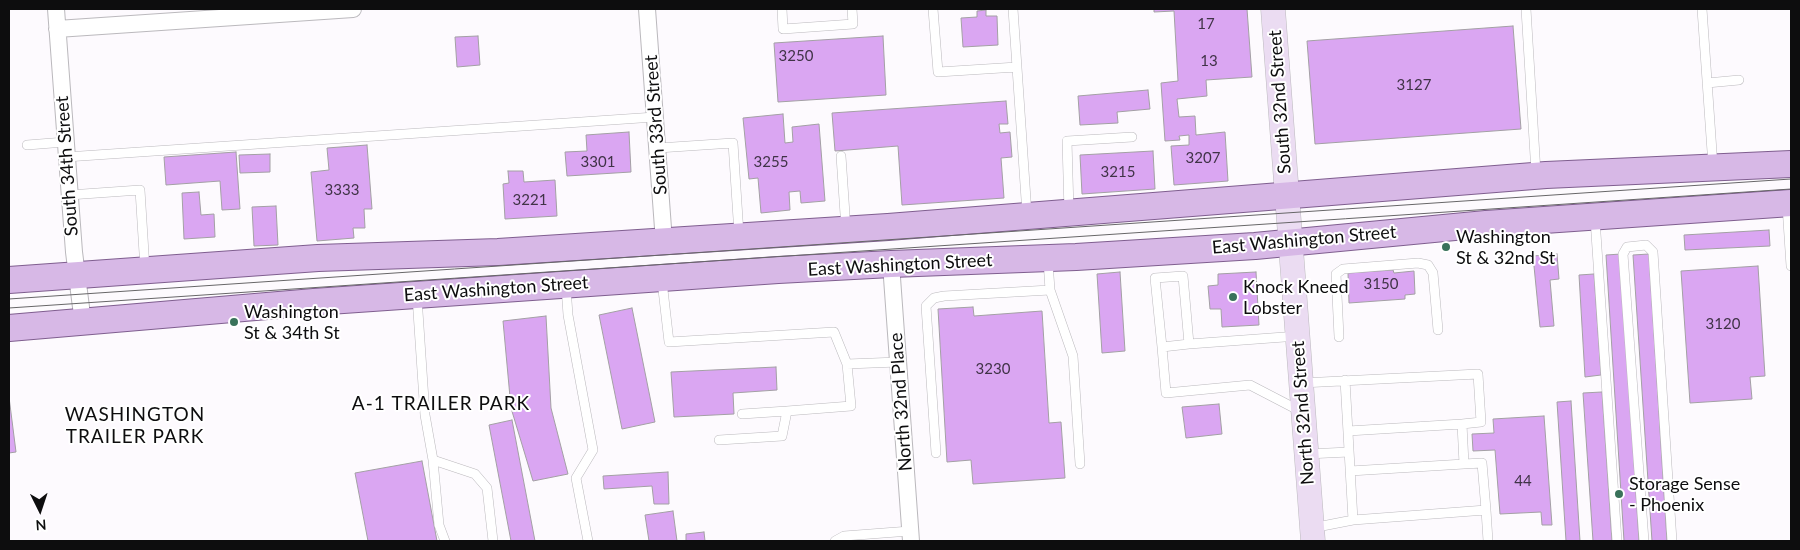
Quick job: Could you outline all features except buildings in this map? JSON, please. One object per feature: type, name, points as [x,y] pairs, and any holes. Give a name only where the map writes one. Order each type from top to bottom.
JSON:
[{"type":"main road","name":"South 32nd Street","points":[[1273,9],[1287,195]]},
{"type":"main road","name":"East Washington Street","points":[[9,280],[318,258],[498,252],[664,242],[1069,214],[1536,176],[1791,164]]},
{"type":"main road","name":"North 32nd Street","points":[[1287,195],[1312,535]]},
{"type":"main road","name":"East Washington Street","points":[[9,328],[84,323],[244,307],[662,278],[891,264],[1048,258],[1291,242],[1595,216],[1789,203]]},
{"type":"street","name":"South 34th Street","points":[[56,9],[69,194],[84,323]]},
{"type":"street","points":[[57,29],[353,9]]},
{"type":"street","name":"South 33rd Street","points":[[647,9],[664,242]]},
{"type":"street","name":"North 32nd Place","points":[[891,264],[911,536]]},
{"type":"lane","points":[[782,9],[783,29],[853,24],[852,9]]},
{"type":"lane","points":[[933,9],[938,72],[1017,67]]},
{"type":"lane","points":[[1013,9],[1027,217]]},
{"type":"lane","points":[[1526,9],[1536,176]]},
{"type":"lane","points":[[1702,9],[1713,168]]},
{"type":"lane","points":[[1707,83],[1739,80]]},
{"type":"lane","points":[[27,145],[66,150],[655,117]]},
{"type":"lane","points":[[1069,214],[1067,141],[1132,137]]},
{"type":"lane","points":[[658,148],[732,143],[739,237]]},
{"type":"lane","points":[[841,156],[846,229]]},
{"type":"lane","points":[[69,194],[140,190],[145,269]]},
{"type":"lane","points":[[1789,203],[1791,266]]},
{"type":"lane","points":[[1595,216],[1617,541]]},
{"type":"lane","points":[[1644,541],[1623,254],[1627,247],[1646,245],[1653,252],[1672,541]]},
{"type":"lane","points":[[1048,258],[1050,290],[1073,356],[1080,464]]},
{"type":"lane","points":[[1339,337],[1336,274],[1343,269],[1418,262],[1428,265],[1433,273],[1438,330]]},
{"type":"lane","points":[[1188,344],[1183,276],[1155,278],[1166,393],[1250,385],[1303,413]]},
{"type":"lane","points":[[662,278],[669,342],[834,332],[847,364],[851,406],[742,414]]},
{"type":"lane","points":[[566,285],[568,314],[593,450],[576,478],[588,541]]},
{"type":"lane","points":[[936,454],[926,306],[934,298],[944,296],[1050,290]]},
{"type":"lane","points":[[417,295],[425,415],[433,460],[439,525],[445,541]]},
{"type":"lane","points":[[1162,347],[1298,336]]},
{"type":"lane","points":[[847,364],[898,362]]},
{"type":"lane","points":[[1301,383],[1478,374],[1481,422],[1348,431]]},
{"type":"lane","points":[[1345,380],[1353,520]]},
{"type":"lane","points":[[719,440],[782,436],[788,411]]},
{"type":"lane","points":[[1462,424],[1464,464]]},
{"type":"lane","points":[[1306,454],[1349,452]]},
{"type":"lane","points":[[433,460],[475,474],[486,488],[493,541]]},
{"type":"lane","points":[[1350,471],[1482,463],[1488,541]]},
{"type":"lane","points":[[1312,535],[1353,520],[1486,510]]},
{"type":"lane","points":[[835,541],[844,536],[911,536]]},
{"type":"tram line","points":[[9,299],[1791,179]]},
{"type":"tram line","points":[[9,308],[1791,189]]},
{"type":"place","name":"Washington St & 32nd St","points":[[1446,247]]},
{"type":"place","name":"Knock Kneed Lobster","points":[[1233,297]]},
{"type":"place","name":"Washington St & 34th St","points":[[234,322]]},
{"type":"place","name":"Storage Sense - Phoenix","points":[[1619,494]]},
{"type":"district","name":"A-1 TRAILER PARK","points":[[441,404]]},
{"type":"district","name":"WASHINGTON TRAILER PARK","points":[[135,426]]}]
